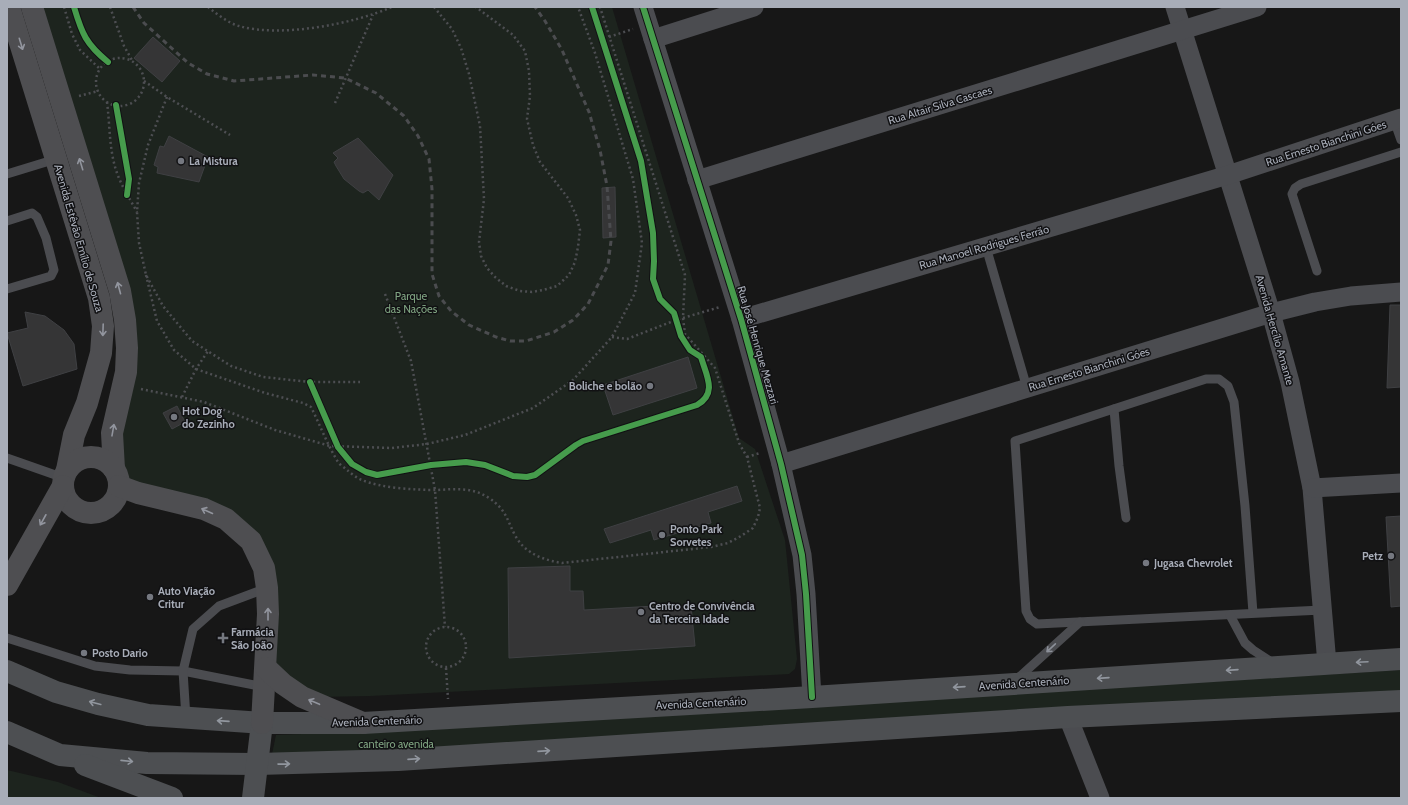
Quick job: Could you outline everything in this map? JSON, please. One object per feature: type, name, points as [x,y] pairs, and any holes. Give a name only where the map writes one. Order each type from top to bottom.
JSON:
[{"type":"highway","name":"Avenida Estêvão Emílio de Souza","points":[[7,585],[64,478],[74,435],[87,403],[101,353],[103,326],[99,298],[9,7]]},
{"type":"highway","name":"Avenida Estêvão Emílio de Souza","points":[[32,7],[120,291],[125,320],[127,348],[126,372],[112,433],[116,477]]},
{"type":"highway","points":[[116,477],[117,495],[105,510],[96,513],[86,513],[77,510],[70,504],[65,496],[64,478],[77,461],[90,457],[99,458],[107,462],[116,477],[138,492],[204,508],[226,519],[251,541],[264,568],[267,588],[268,614],[266,678],[262,723]]},
{"type":"highway","points":[[266,678],[283,684],[302,697],[363,723]]},
{"type":"main road","name":"Avenida Centenário","points":[[7,671],[56,692],[98,704],[148,715],[262,723],[363,723],[812,697],[1401,659]]},
{"type":"main road","points":[[7,749],[147,763],[258,764],[398,760],[1068,717],[1401,701]]},
{"type":"main road","points":[[253,798],[262,723]]},
{"type":"main road","points":[[7,732],[60,755],[172,798]]},
{"type":"street","points":[[648,23],[754,7]]},
{"type":"street","name":"Avenida Hercílio Amante","points":[[1175,7],[1228,175],[1290,382],[1312,488],[1326,664]]},
{"type":"street","name":"Rua Altair Silva Cascaes","points":[[697,180],[1257,7]]},
{"type":"street","name":"Rua José Henrique Mezzari","points":[[648,23],[738,311],[781,464],[802,555],[806,594],[812,697]]},
{"type":"street","name":"Rua Ernesto Bianchini Góes","points":[[1228,175],[1398,119]]},
{"type":"street","name":"Rua Manoel Rodrigues Ferrão","points":[[738,311],[986,247],[1228,175]]},
{"type":"street","name":"Rua Ernesto Bianchini Góes","points":[[781,464],[1270,313],[1315,302],[1351,296],[1401,292]]},
{"type":"street","points":[[1312,488],[1401,484]]},
{"type":"street","points":[[1068,717],[1100,798]]},
{"type":"lane","points":[[1398,119],[1401,140]]},
{"type":"lane","points":[[1318,271],[1292,194],[1295,188],[1301,184],[1401,152]]},
{"type":"lane","points":[[7,174],[56,159]]},
{"type":"lane","points":[[7,221],[32,213],[37,217],[46,238],[54,270],[51,276],[7,289]]},
{"type":"lane","points":[[986,247],[1027,388]]},
{"type":"lane","points":[[1253,613],[1245,506],[1234,402],[1228,386],[1219,379],[1206,379],[1015,441],[1026,611],[1030,620],[1037,624],[1322,610]]},
{"type":"lane","points":[[1114,409],[1119,466],[1126,518]]},
{"type":"lane","points":[[7,458],[64,478]]},
{"type":"lane","points":[[186,718],[183,671],[193,629],[219,606],[267,588]]},
{"type":"lane","points":[[1230,615],[1245,643],[1279,667]]},
{"type":"lane","points":[[1012,684],[1080,622]]},
{"type":"lane","points":[[7,638],[95,666],[130,670],[183,671],[266,678]]},
{"type":"path","points":[[64,7],[72,34],[80,50],[100,70]]},
{"type":"path","points":[[110,7],[124,46],[133,62],[142,73],[144,81],[140,95],[135,101],[129,104],[116,106],[107,102],[98,91],[96,84],[97,76],[100,70],[108,62],[119,58],[133,62]]},
{"type":"path","points":[[208,7],[217,15],[238,26],[260,31],[327,26],[374,15],[392,7]]},
{"type":"path","points":[[434,7],[452,29],[461,48],[469,74],[478,119],[484,199],[479,242],[481,256],[487,268],[506,286],[520,291],[532,292],[543,290],[557,286],[569,275],[575,262],[580,230],[576,215],[568,198],[540,162],[533,145],[527,119],[530,90],[529,71],[524,51],[513,35],[476,7]]},
{"type":"path","points":[[123,386],[204,402],[275,430],[330,446],[392,448],[427,444],[465,435],[533,408],[573,380],[612,337],[635,293],[642,243],[633,179],[595,53],[578,7]]},
{"type":"path","points":[[600,7],[685,275],[679,319],[681,336],[690,350],[701,357],[703,364]]},
{"type":"path","points":[[335,102],[374,15]]},
{"type":"path","points":[[609,37],[648,23]]},
{"type":"path","points":[[102,58],[108,62]]},
{"type":"path","points":[[144,81],[167,97],[230,135]]},
{"type":"path","points":[[167,97],[148,145],[139,183],[136,212],[139,242],[157,321],[174,350],[196,369],[265,393],[304,403],[311,407],[339,463],[360,480],[369,483],[404,488],[474,491],[489,497],[499,505],[508,518],[517,538],[524,546],[534,554],[547,560],[562,563],[711,547],[728,543],[753,528],[760,508],[747,457],[739,443],[715,368],[686,334],[679,319],[674,313]]},
{"type":"path","points":[[107,102],[112,156],[120,183],[136,212]]},
{"type":"path","points":[[116,106],[118,113]]},
{"type":"path","points":[[127,195],[128,184]]},
{"type":"path","points":[[146,275],[163,306],[192,341],[231,366],[263,377],[312,385],[360,382]]},
{"type":"path","points":[[385,294],[411,361],[436,490],[445,627]]},
{"type":"path","points":[[612,337],[627,339],[679,319],[738,311]]},
{"type":"path","points":[[182,397],[196,369],[208,351]]},
{"type":"path","points":[[335,440],[343,452]]},
{"type":"path","points":[[423,467],[438,465]]},
{"type":"path","points":[[445,627],[458,631],[466,643],[464,657],[454,666],[446,668],[433,664],[428,658],[426,652],[428,638],[432,632],[438,628],[445,627]]},
{"type":"path","points":[[446,668],[449,718]]},
{"type":"green space","name":"Parque das Nações","points":[[36,7],[612,7],[739,438],[755,449],[785,540],[797,659],[795,669],[789,674],[370,696],[316,697],[275,670],[255,537],[127,483],[116,470],[118,434],[134,383]]},
{"type":"green space","name":"canteiro avenida","points":[[1401,670],[1401,693],[271,759],[276,735],[403,730]]},
{"type":"green space","points":[[7,770],[58,782],[101,798],[7,798]]},
{"type":"building","points":[[153,37],[180,61],[162,82],[134,58]]},
{"type":"building","name":"La Mistura","points":[[169,136],[208,157],[199,182],[157,173],[158,167],[154,165],[160,146],[164,147]]},
{"type":"building","points":[[358,138],[393,175],[379,200],[368,190],[363,193],[344,179],[334,162],[338,158],[333,153]]},
{"type":"building","points":[[615,187],[616,237],[603,238],[602,188]]},
{"type":"building","points":[[1390,305],[1401,305],[1401,387],[1387,388]]},
{"type":"building","points":[[25,312],[45,316],[64,330],[74,344],[77,369],[23,386],[7,333],[28,328]]},
{"type":"building","name":"Boliche e bolão","points":[[688,357],[697,388],[613,415],[603,385]]},
{"type":"building","name":"Hot Dog do Zezinho","points":[[177,406],[185,422],[172,429],[163,413]]},
{"type":"building","points":[[737,486],[742,501],[708,512],[711,523],[654,540],[651,530],[610,543],[604,529]]},
{"type":"building","points":[[1401,516],[1401,606],[1391,607],[1386,517]]},
{"type":"building","name":"Centro de Convivência da Terceira Idade","points":[[570,566],[570,591],[583,591],[584,610],[655,606],[655,609],[691,606],[695,646],[509,658],[508,568]]},
{"type":"railway","points":[[133,7],[144,23],[188,63],[207,74],[234,81],[313,75],[345,78],[376,93],[404,116],[418,136],[429,159],[432,189],[432,274],[439,296],[451,311],[469,325],[496,337],[510,341],[526,341],[554,332],[573,320],[588,304],[608,265],[611,241],[607,186],[600,150],[589,112],[562,50],[535,7]]},
{"type":"cycle path","points":[[74,7],[82,32],[95,50],[108,62]]},
{"type":"cycle path","points":[[310,382],[338,447],[352,464],[366,472],[377,475],[431,465],[466,462],[485,465],[513,476],[527,477],[535,475],[583,441],[697,405],[707,395],[709,383],[701,357],[690,350],[681,336],[674,313],[660,299],[653,279],[653,233],[641,161],[592,7]]},
{"type":"cycle path","points":[[643,7],[741,319],[781,464],[802,555],[806,594],[812,697]]},
{"type":"cycle path","points":[[116,105],[129,179],[127,195]]},
{"type":"place","name":"La Mistura","points":[[181,161]]},
{"type":"place","name":"Boliche e bolão","points":[[650,386]]},
{"type":"place","name":"Hot Dog do Zezinho","points":[[174,417]]},
{"type":"place","name":"Ponto Park Sorvetes","points":[[662,535]]},
{"type":"place","name":"Petz","points":[[1391,556]]},
{"type":"place","name":"Jugasa Chevrolet","points":[[1146,563]]},
{"type":"place","name":"Auto Viação Critur","points":[[150,597]]},
{"type":"place","name":"Centro de Convivência da Terceira Idade","points":[[641,612]]},
{"type":"place","name":"Farmácia São João","points":[[223,638]]},
{"type":"place","name":"Posto Dario","points":[[84,653]]}]
